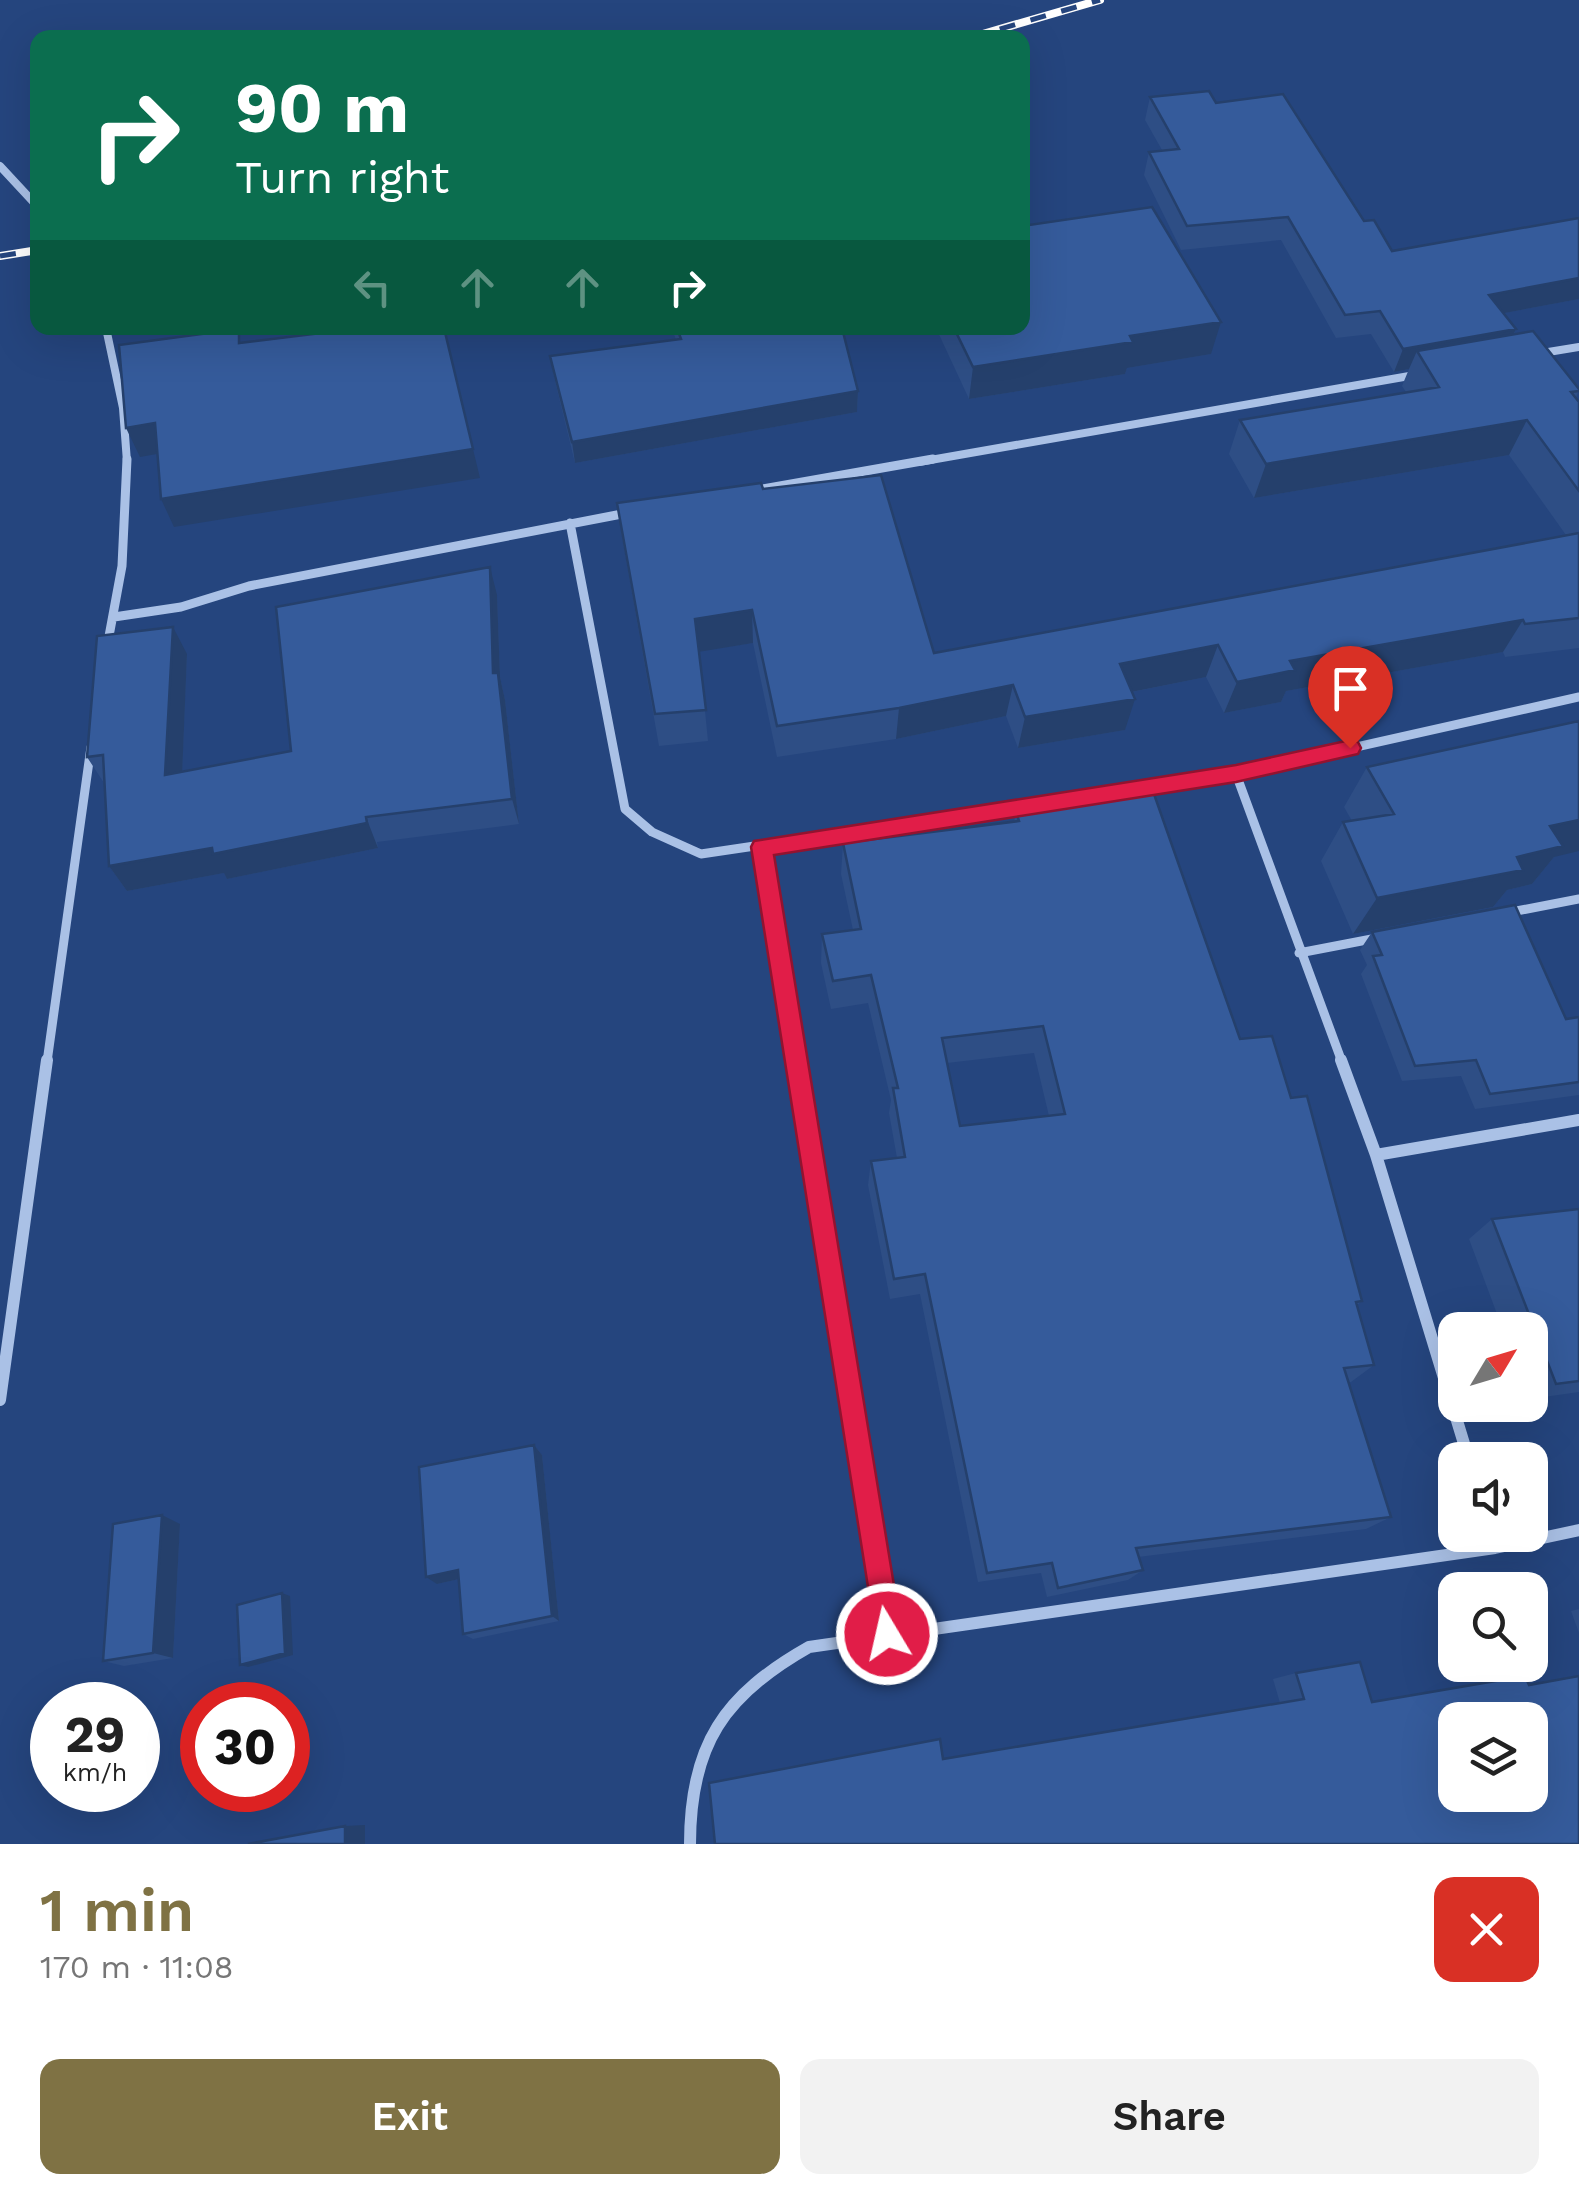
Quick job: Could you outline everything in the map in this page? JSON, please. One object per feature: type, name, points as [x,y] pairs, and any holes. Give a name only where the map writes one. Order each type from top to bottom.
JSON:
[{"type":"street","points":[[0,166],[30,198]]},
{"type":"street","points":[[106,652],[126,546],[130,482],[128,421],[108,335]]},
{"type":"street","points":[[1527,355],[1579,347]]},
{"type":"street","points":[[746,492],[1431,372]]},
{"type":"street","points":[[114,617],[181,606],[249,586],[648,510]]},
{"type":"street","points":[[570,523],[625,809],[652,832],[701,854],[1236,774],[1579,697]]},
{"type":"street","points":[[0,1400],[94,729]]},
{"type":"street","points":[[1236,774],[1376,1155],[1464,1442]]},
{"type":"street","points":[[762,847],[887,1634]]},
{"type":"street","points":[[1486,917],[1579,900]]},
{"type":"street","points":[[1299,953],[1392,935]]},
{"type":"street","points":[[1376,1155],[1579,1120]]},
{"type":"street","points":[[1548,1534],[1579,1530]]},
{"type":"street","points":[[690,1844],[694,1777],[707,1734],[774,1665],[809,1647],[1438,1550]]},
{"type":"building","points":[[1209,91],[1216,103],[1283,94],[1364,221],[1374,220],[1392,251],[1579,218],[1579,278],[1489,295],[1516,329],[1403,349],[1380,311],[1345,315],[1288,217],[1187,226],[1149,152],[1179,149],[1150,97]]},
{"type":"building","points":[[1152,207],[1221,322],[1130,336],[1133,342],[973,367],[957,335],[1030,335],[1030,225]]},
{"type":"building","points":[[1533,331],[1579,389],[1571,392],[1579,402],[1579,491],[1527,420],[1266,464],[1240,420],[1439,387],[1417,351]]},
{"type":"building","points":[[194,335],[239,335],[239,343],[305,335],[446,335],[473,449],[161,499],[155,423],[126,428],[119,345]]},
{"type":"building","points":[[680,335],[844,335],[858,391],[572,442],[550,356],[681,339]]},
{"type":"building","points":[[881,475],[934,653],[1579,533],[1579,618],[1525,624],[1523,620],[1290,661],[1295,670],[1237,682],[1218,645],[1120,664],[1135,699],[1025,717],[1013,685],[899,708],[777,726],[752,610],[695,619],[706,710],[655,714],[617,503],[761,483],[763,489]]},
{"type":"building","points":[[490,567],[493,673],[498,673],[512,799],[366,817],[367,823],[213,854],[212,848],[109,866],[103,755],[87,757],[97,636],[173,627],[165,775],[291,751],[276,607]]},
{"type":"building","points":[[1579,721],[1579,820],[1550,826],[1563,846],[1517,857],[1523,870],[1377,898],[1343,822],[1394,814],[1367,767]]},
{"type":"building","points":[[1154,794],[1240,1039],[1272,1036],[1291,1098],[1307,1096],[1362,1301],[1356,1302],[1374,1365],[1344,1368],[1391,1517],[1136,1548],[1143,1570],[1058,1588],[1052,1563],[987,1573],[925,1274],[894,1279],[871,1161],[905,1157],[893,1088],[898,1088],[871,975],[833,981],[822,934],[861,929],[843,843],[1019,821],[1016,812]],"holes":[[[1043,1026],[1065,1114],[960,1126],[942,1038]]]},
{"type":"building","points":[[1515,905],[1566,1019],[1579,1017],[1579,1082],[1490,1094],[1476,1060],[1415,1066],[1373,956],[1382,955],[1372,932]]},
{"type":"building","points":[[1579,1209],[1579,1381],[1556,1384],[1548,1363],[1548,1312],[1528,1312],[1492,1219]]},
{"type":"building","points":[[534,1445],[552,1616],[463,1634],[458,1570],[426,1577],[419,1467]]},
{"type":"building","points":[[162,1515],[153,1653],[103,1661],[113,1524]]},
{"type":"building","points":[[282,1593],[285,1653],[240,1665],[237,1605]]},
{"type":"building","points":[[1360,1662],[1372,1702],[1490,1682],[1529,1685],[1579,1676],[1579,1844],[715,1844],[709,1783],[940,1739],[943,1759],[1304,1699],[1296,1673]]},
{"type":"building","points":[[345,1826],[345,1844],[248,1844]]},
{"type":"railway","points":[[997,30],[1100,0]]},
{"type":"railway","points":[[0,256],[30,251]]},
{"type":"route","points":[[887,1634],[762,847],[1236,774],[1350,748]]}]
